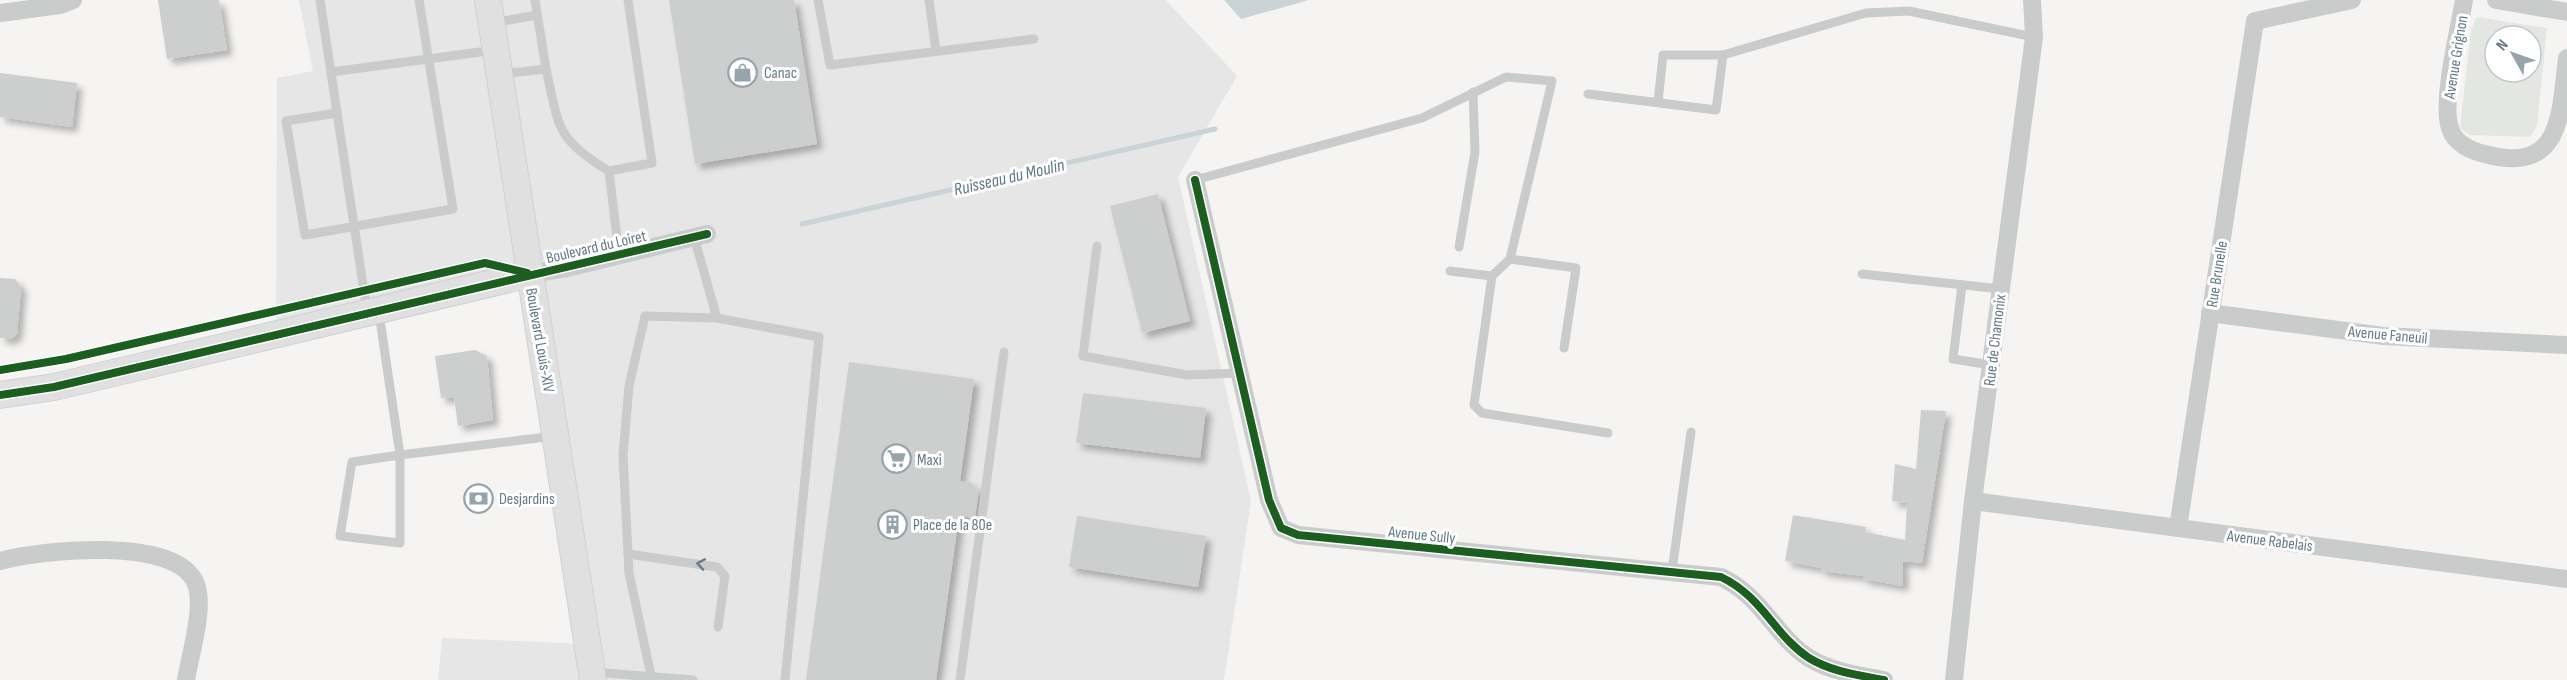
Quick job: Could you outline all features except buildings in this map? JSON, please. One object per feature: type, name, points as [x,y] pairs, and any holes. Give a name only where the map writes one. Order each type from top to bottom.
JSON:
[{"type":"main road","name":"Boulevard Louis-XIV","points":[[490,11],[557,435],[592,676]]},
{"type":"main road","name":"Boulevard du Loiret","points":[[0,395],[54,387],[530,274]]},
{"type":"street","points":[[0,13],[60,5],[72,0]]},
{"type":"street","name":"Rue de Chamonix","points":[[1954,680],[1973,501],[2034,37],[2032,0]]},
{"type":"street","name":"Rue Brunelle","points":[[2178,528],[2254,21],[2352,0]]},
{"type":"street","name":"Avenue Grignon","points":[[2464,0],[2447,109],[2450,129],[2458,142],[2475,152],[2518,159],[2536,155],[2548,143],[2558,123],[2567,58]]},
{"type":"street","points":[[2496,0],[2567,12]]},
{"type":"street","name":"Avenue Sully","points":[[1195,180],[1269,500],[1281,528],[1298,535],[1721,577],[1739,586],[1808,657],[1843,673],[1884,680]]},
{"type":"street","name":"Boulevard du Loiret","points":[[530,274],[701,236]]},
{"type":"street","name":"Avenue Faneuil","points":[[2210,313],[2384,336],[2567,345]]},
{"type":"street","name":"Avenue Rabelais","points":[[1973,501],[2567,579]]},
{"type":"street","points":[[0,561],[69,549],[149,555],[172,561],[186,570],[196,585],[198,614],[186,680]]},
{"type":"lane","points":[[321,0],[354,226],[400,455],[400,543],[340,536],[352,462],[400,455],[557,435]]},
{"type":"lane","points":[[337,113],[286,121],[305,235],[453,209],[419,0]]},
{"type":"lane","points":[[535,0],[546,69],[560,128],[573,146],[609,171],[652,163],[628,0]]},
{"type":"lane","points":[[818,0],[830,65],[1034,39]]},
{"type":"lane","points":[[929,0],[936,51]]},
{"type":"lane","points":[[490,11],[537,15]]},
{"type":"lane","points":[[1658,102],[1663,55],[1723,55],[1866,13],[1909,11],[2034,37]]},
{"type":"lane","points":[[1588,94],[1716,110],[1723,55]]},
{"type":"lane","points":[[331,72],[429,60],[498,62],[546,69]]},
{"type":"lane","points":[[1195,180],[1422,118],[1506,77],[1552,81],[1510,259],[1492,276],[1474,405],[1482,413],[1608,433]]},
{"type":"lane","points":[[1459,247],[1475,152],[1473,92]]},
{"type":"lane","points":[[609,171],[619,255]]},
{"type":"lane","points":[[701,236],[717,318]]},
{"type":"lane","points":[[1097,246],[1083,356],[1187,375],[1240,373]]},
{"type":"lane","points":[[1510,259],[1576,268],[1564,348]]},
{"type":"lane","points":[[1450,271],[1492,276]]},
{"type":"lane","points":[[1862,274],[2001,289]]},
{"type":"lane","points":[[1962,285],[1953,359],[1991,365]]},
{"type":"lane","points":[[652,677],[629,573],[623,455],[629,386],[645,316],[717,318],[819,337],[785,680]]},
{"type":"lane","points":[[960,680],[1004,352]]},
{"type":"lane","points":[[1672,571],[1691,432]]},
{"type":"lane","points":[[628,554],[717,567],[725,576],[718,627]]},
{"type":"lane","points":[[592,676],[693,680]]},
{"type":"shaded area","points":[[299,0],[1166,0],[1237,76],[1178,177],[1251,501],[1224,680],[438,680],[442,638],[567,643],[588,646],[530,275],[276,336],[277,78],[313,71]]},
{"type":"shaded area","points":[[1224,0],[1309,0],[1241,19]]},
{"type":"shaded area","points":[[2477,17],[2522,24],[2483,24],[2483,84],[2541,84],[2537,126],[2530,137],[2469,135],[2460,128],[2471,29]]},
{"type":"shaded area","points":[[2543,27],[2547,28],[2543,67]]},
{"type":"waterway","name":"Ruisseau du Moulin","points":[[802,224],[1215,129]]},
{"type":"cycle path","points":[[1195,180],[1269,500],[1281,528],[1298,535],[1721,577],[1748,595],[1786,638],[1809,658],[1836,670],[1884,680]]},
{"type":"cycle path","points":[[0,395],[54,387],[707,234]]},
{"type":"cycle path","points":[[0,370],[66,359],[485,263],[527,273]]},
{"type":"place","name":"Canac","points":[[743,72]]},
{"type":"place","name":"Maxi","points":[[896,459]]},
{"type":"place","name":"Desjardins","points":[[478,498]]},
{"type":"place","name":"Place de la 80e","points":[[892,524]]}]
